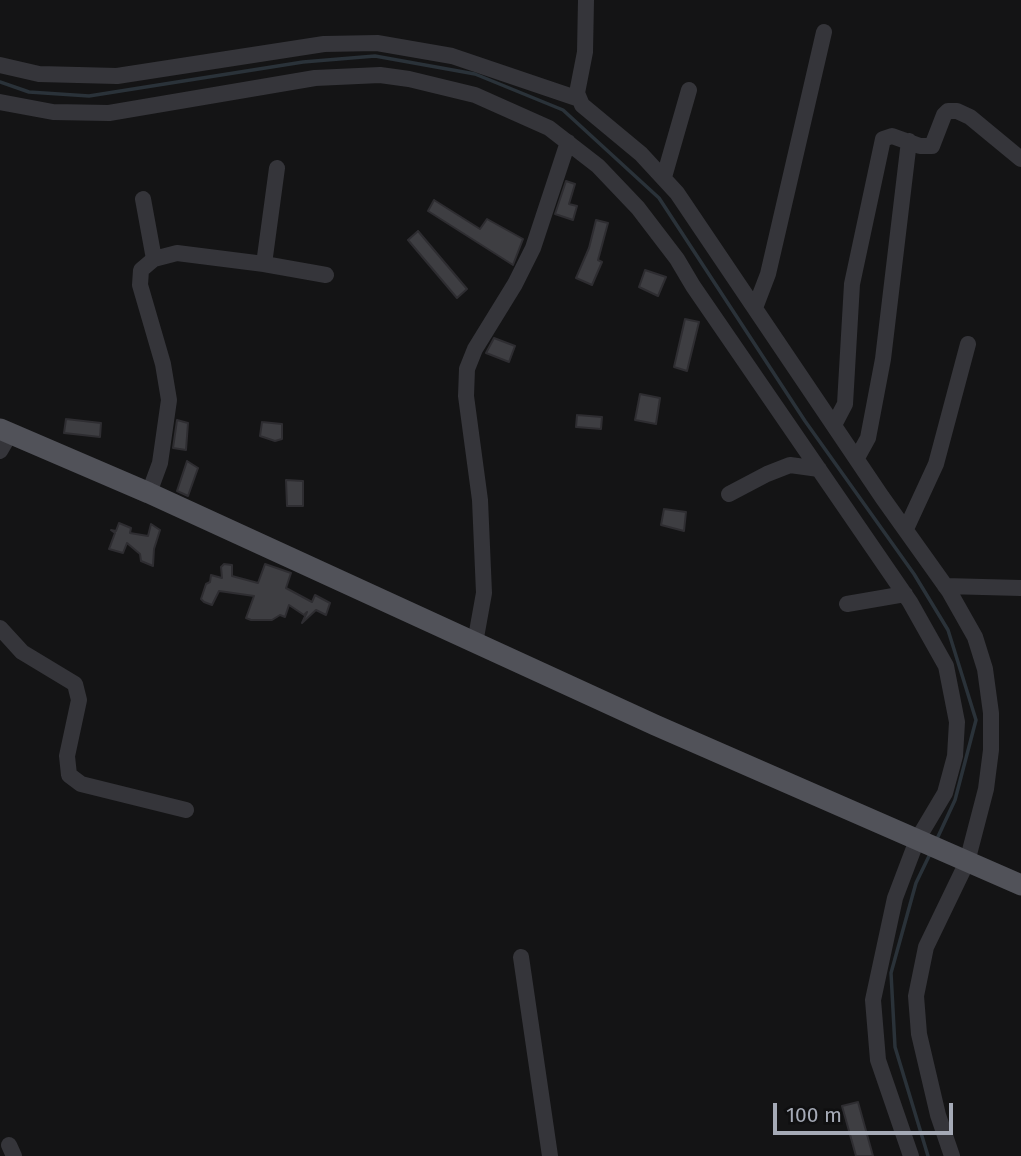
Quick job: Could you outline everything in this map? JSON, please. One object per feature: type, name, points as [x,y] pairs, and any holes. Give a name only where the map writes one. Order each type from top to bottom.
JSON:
[{"type":"main road","points":[[3,438],[149,494],[475,643],[1021,885]]},
{"type":"street","points":[[586,0],[585,52],[579,81],[579,99],[582,105],[641,153],[664,177],[945,586],[975,638],[985,669],[991,713],[992,750],[988,776],[930,935],[917,981],[916,996],[919,1034],[939,1115],[953,1156]]},
{"type":"street","points":[[755,308],[771,264],[824,32]]},
{"type":"street","points":[[0,65],[47,75],[117,76],[324,44],[377,43],[432,50],[579,99]]},
{"type":"street","points":[[0,102],[53,111],[109,113],[315,78],[380,75],[475,95],[549,128],[598,166],[638,208],[663,240],[905,594],[946,666],[957,722],[955,756],[949,782],[923,843],[895,898],[884,938],[873,1014],[878,1060],[911,1156]]},
{"type":"street","points":[[664,177],[689,90]]},
{"type":"street","points":[[834,425],[845,404],[852,284],[881,143],[887,136],[892,136],[932,146],[944,115],[948,111],[957,111],[970,117],[1021,159]]},
{"type":"street","points":[[857,458],[871,429],[883,359],[909,141]]},
{"type":"street","points":[[475,643],[484,593],[480,500],[467,396],[467,369],[475,349],[533,248],[568,142]]},
{"type":"street","points":[[264,264],[277,168]]},
{"type":"street","points":[[143,199],[154,259]]},
{"type":"street","points":[[149,494],[160,463],[169,410],[163,364],[139,276],[141,270],[154,259],[169,253],[184,253],[326,275]]},
{"type":"street","points":[[906,529],[936,464],[968,344]]},
{"type":"street","points":[[729,494],[790,465],[819,469]]},
{"type":"street","points":[[945,586],[1021,588]]},
{"type":"street","points":[[847,604],[905,594]]},
{"type":"street","points":[[0,628],[22,652],[75,684],[79,700],[66,755],[69,775],[81,784],[186,810]]},
{"type":"street","points":[[521,957],[550,1156]]},
{"type":"building","points":[[566,181],[575,184],[569,204],[577,206],[573,220],[555,214]]},
{"type":"building","points":[[434,200],[480,229],[487,219],[523,239],[513,265],[428,211]]},
{"type":"building","points":[[596,220],[608,223],[598,260],[602,262],[592,285],[576,278],[589,248]]},
{"type":"building","points":[[418,231],[467,289],[457,298],[408,240]]},
{"type":"building","points":[[645,270],[666,277],[658,296],[639,287]]},
{"type":"building","points":[[685,319],[699,322],[687,371],[674,367]]},
{"type":"building","points":[[494,338],[515,346],[509,362],[486,353]]},
{"type":"building","points":[[640,394],[660,398],[656,424],[635,420]]},
{"type":"building","points":[[577,415],[602,417],[601,429],[576,427]]},
{"type":"building","points":[[66,419],[101,423],[100,437],[64,433]]},
{"type":"building","points":[[177,420],[188,423],[186,450],[173,448]]},
{"type":"building","points":[[262,422],[282,424],[282,439],[275,441],[260,436]]},
{"type":"building","points":[[187,461],[198,468],[188,496],[177,491]]},
{"type":"building","points":[[286,480],[303,481],[303,506],[287,506]]},
{"type":"building","points":[[664,509],[686,512],[684,531],[661,525]]},
{"type":"building","points":[[119,523],[131,528],[130,533],[148,536],[151,524],[160,530],[154,549],[153,566],[141,561],[140,554],[127,543],[123,553],[109,549],[115,533],[111,530],[116,531]]},
{"type":"building","points":[[224,564],[232,565],[232,576],[258,583],[265,564],[291,573],[286,588],[312,602],[315,595],[330,603],[326,615],[316,610],[302,623],[307,612],[304,615],[289,605],[285,617],[280,615],[272,620],[251,620],[246,618],[254,596],[219,591],[212,605],[204,602],[201,599],[206,584],[210,582],[211,575],[222,578],[221,567]]},
{"type":"building","points":[[858,1102],[873,1156],[856,1156],[842,1106]]},
{"type":"waterway","points":[[0,82],[29,92],[89,96],[303,62],[375,56],[475,74],[563,110],[659,198],[805,421],[914,574],[948,630],[976,720],[955,800],[936,841]]},
{"type":"waterway","points":[[928,1156],[895,1047],[891,973],[916,883],[930,854]]}]
